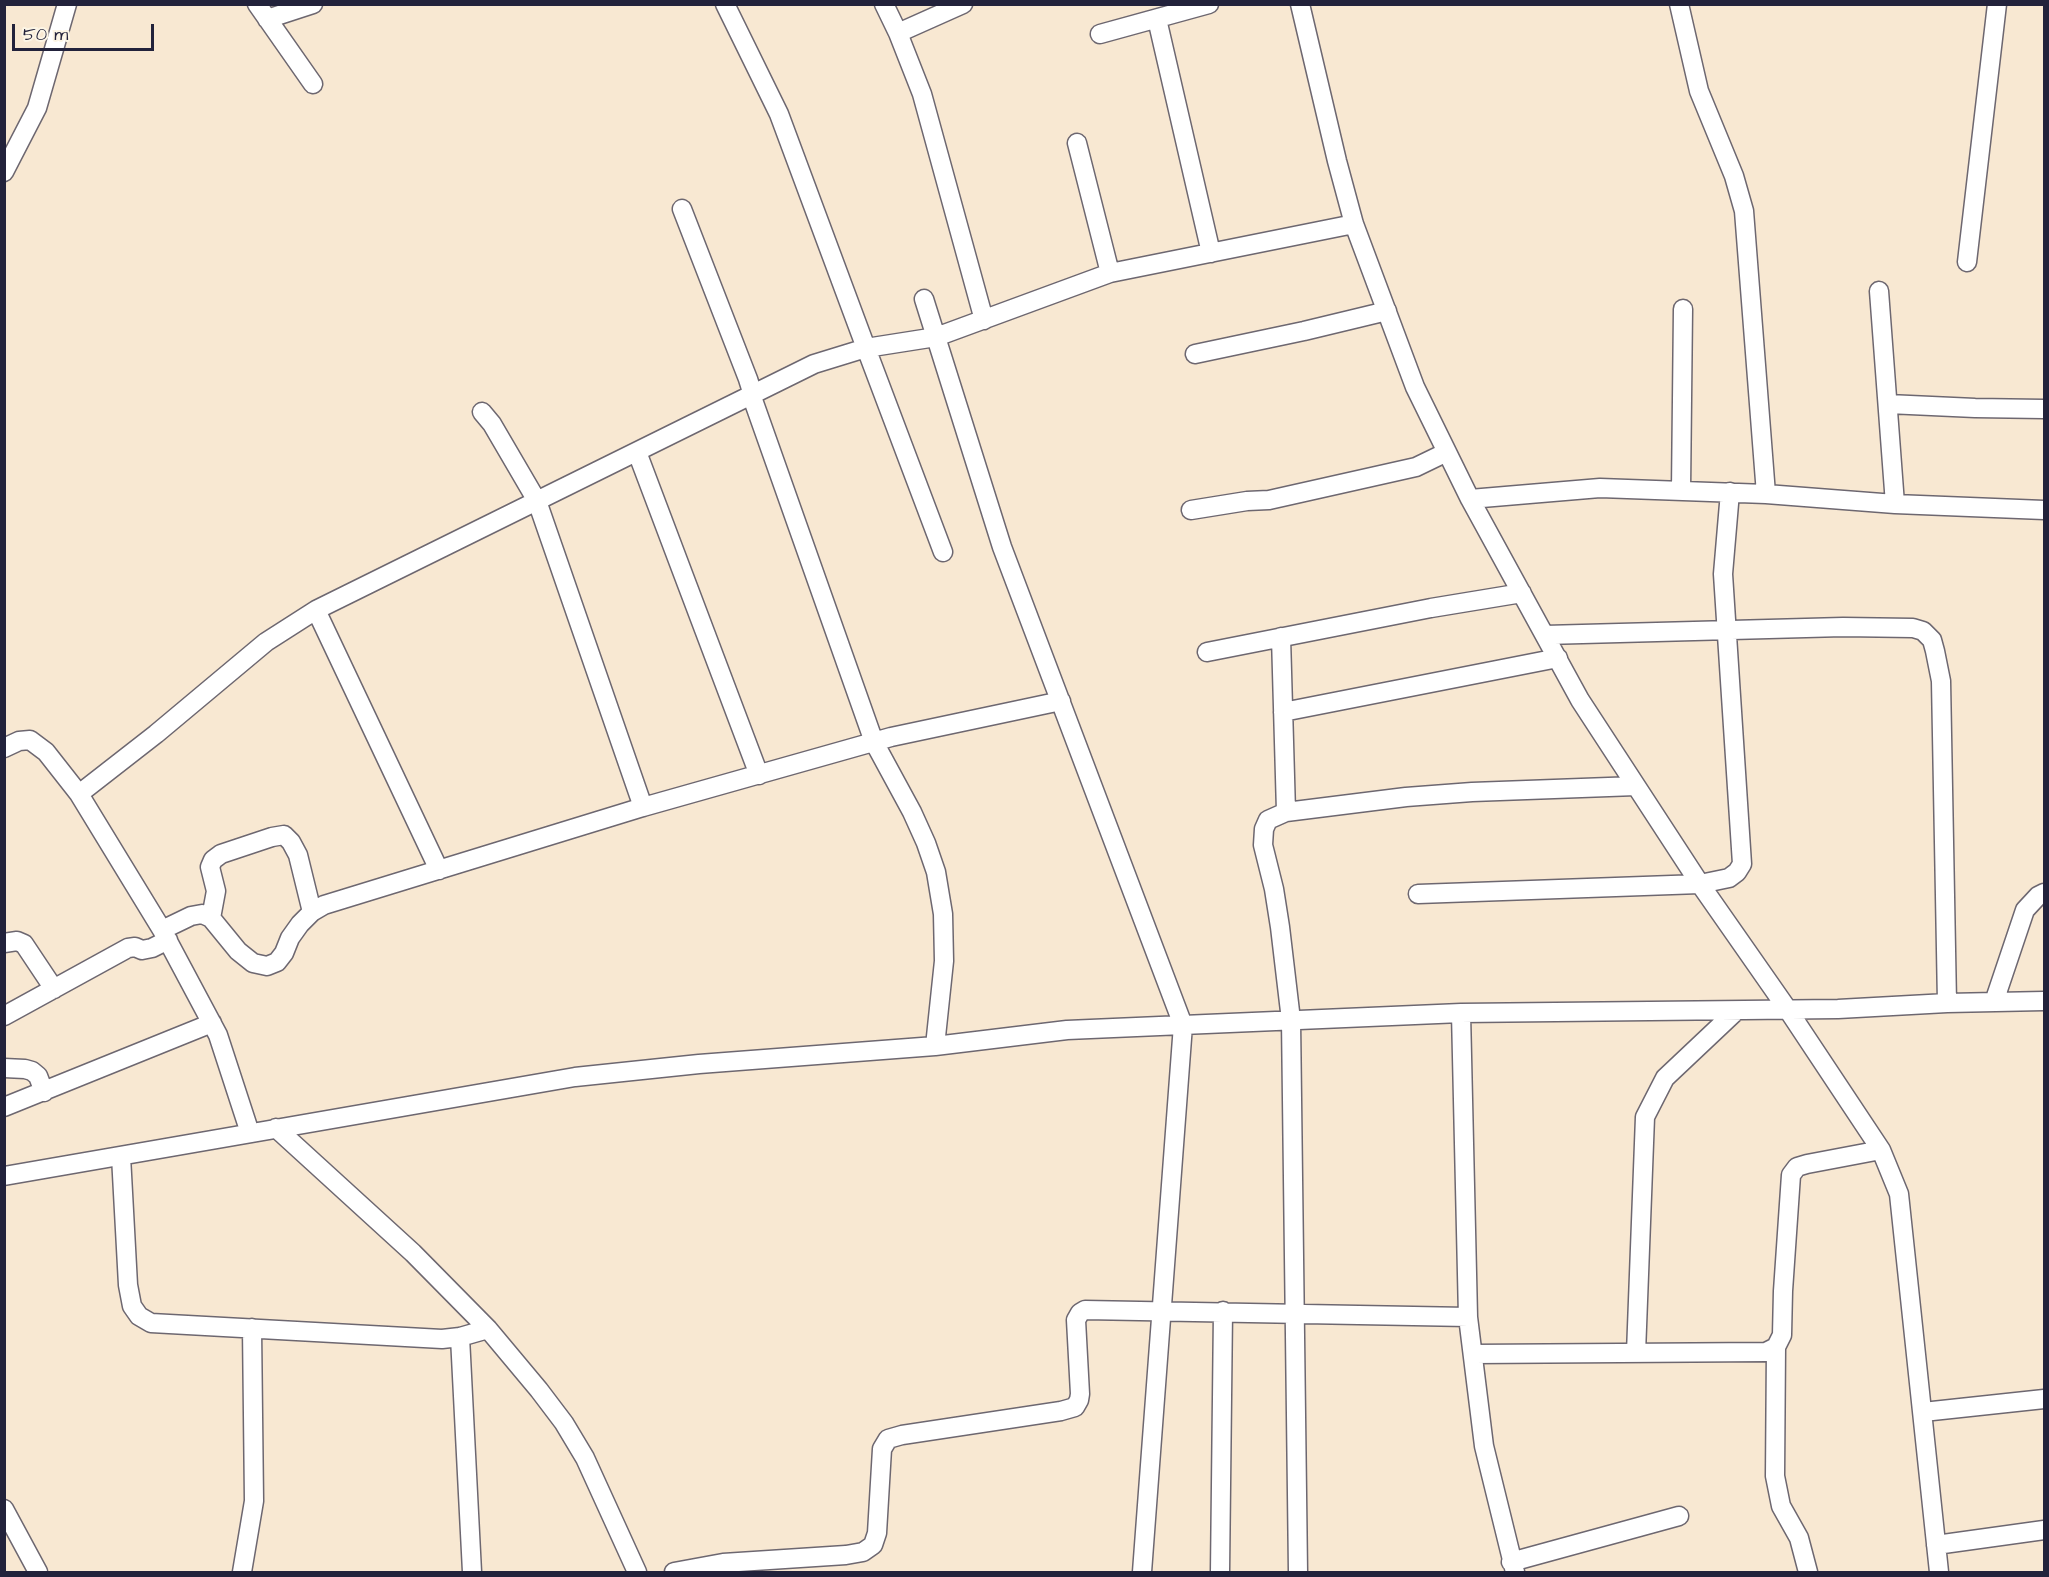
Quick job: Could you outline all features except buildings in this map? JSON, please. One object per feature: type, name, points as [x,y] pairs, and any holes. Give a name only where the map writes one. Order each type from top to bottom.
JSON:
[{"type":"street","points":[[4,172],[37,108],[66,4]]},
{"type":"street","points":[[313,4],[262,12],[313,84]]},
{"type":"street","points":[[725,4],[779,114],[943,552]]},
{"type":"street","points":[[884,4],[922,94],[984,320]]},
{"type":"street","points":[[898,33],[963,4]]},
{"type":"street","points":[[1100,34],[1209,4]]},
{"type":"street","points":[[1300,4],[1354,224],[1415,387],[1470,499],[1580,700],[1700,884],[1788,1010],[1881,1150],[1899,1194],[1939,1572]]},
{"type":"street","points":[[1679,4],[1699,91],[1734,176],[1744,211],[1766,494]]},
{"type":"street","points":[[1967,262],[1997,4]]},
{"type":"street","points":[[1156,19],[1211,253]]},
{"type":"street","points":[[1077,143],[1110,273]]},
{"type":"street","points":[[682,209],[753,395],[874,742],[912,812],[936,872],[943,915],[944,961],[935,1046]]},
{"type":"street","points":[[79,794],[156,734],[266,642],[316,610],[814,364],[866,348],[936,337],[1110,273],[1354,224]]},
{"type":"street","points":[[1879,291],[1895,504]]},
{"type":"street","points":[[924,299],[1002,547],[1183,1025],[1142,1572]]},
{"type":"street","points":[[1681,490],[1683,309]]},
{"type":"street","points":[[1195,354],[1387,311]]},
{"type":"street","points":[[1888,404],[2044,409]]},
{"type":"street","points":[[482,412],[492,424],[537,501],[643,807]]},
{"type":"street","points":[[637,452],[759,775]]},
{"type":"street","points":[[1191,510],[1292,495],[1416,466],[1448,452]]},
{"type":"street","points":[[1470,499],[1600,488],[1730,492],[1895,504],[2044,510]]},
{"type":"street","points":[[1418,894],[1700,884],[1729,878],[1737,872],[1742,864],[1723,574],[1730,492]]},
{"type":"street","points":[[1207,652],[1431,608],[1522,593]]},
{"type":"street","points":[[316,610],[439,870]]},
{"type":"street","points":[[1545,635],[1843,627],[1913,628],[1923,631],[1932,640],[1941,681],[1947,1003]]},
{"type":"street","points":[[1281,637],[1286,812]]},
{"type":"street","points":[[1284,712],[1558,658]]},
{"type":"street","points":[[4,1016],[128,948],[135,947],[142,950],[152,948],[165,935],[191,916],[202,914],[211,918],[238,951],[253,963],[267,966],[277,962],[300,924],[312,912],[324,905],[643,807],[874,742],[1061,701]]},
{"type":"street","points":[[4,748],[19,741],[30,740],[46,752],[79,794],[165,935],[212,1023],[227,1059],[249,1133]]},
{"type":"street","points":[[1298,1572],[1291,1020],[1274,889],[1263,845],[1264,829],[1268,819],[1286,812],[1472,792],[1636,786]]},
{"type":"street","points":[[211,918],[216,891],[210,867],[213,860],[221,854],[241,847],[272,837],[284,836],[291,842],[298,855],[312,912]]},
{"type":"street","points":[[1994,1002],[2025,910],[2044,893]]},
{"type":"street","points":[[4,943],[17,941],[24,944],[54,989]]},
{"type":"street","points":[[4,1176],[575,1077],[699,1064],[935,1046],[1067,1030],[1461,1012],[1736,1011],[2044,1001]]},
{"type":"street","points":[[1636,1353],[1645,1117],[1665,1078],[1736,1011]]},
{"type":"street","points":[[1461,1012],[1468,1317],[1484,1446],[1513,1567],[1679,1516]]},
{"type":"street","points":[[4,1107],[212,1023]]},
{"type":"street","points":[[4,1068],[32,1071],[38,1076],[45,1092]]},
{"type":"street","points":[[276,1128],[413,1253],[488,1329],[564,1423],[585,1458],[637,1572]]},
{"type":"street","points":[[1808,1572],[1799,1538],[1781,1506],[1775,1476],[1776,1347],[1782,1335],[1791,1175],[1797,1167],[1807,1164],[1881,1150]]},
{"type":"street","points":[[121,1156],[128,1285],[132,1306],[139,1316],[151,1323],[442,1339],[460,1337],[488,1329]]},
{"type":"street","points":[[674,1572],[723,1563],[790,1566],[863,1552],[873,1545],[878,1533],[882,1449],[888,1439],[1075,1407],[1080,1394],[1076,1320],[1080,1312],[1085,1310],[1468,1317]]},
{"type":"street","points":[[1220,1572],[1223,1311]]},
{"type":"street","points":[[242,1572],[254,1501],[252,1328]]},
{"type":"street","points":[[460,1337],[472,1572]]},
{"type":"street","points":[[1474,1354],[1766,1352],[1776,1347]]},
{"type":"street","points":[[1923,1412],[2044,1399]]},
{"type":"street","points":[[5,1512],[38,1572]]},
{"type":"street","points":[[1936,1545],[2044,1530]]}]
